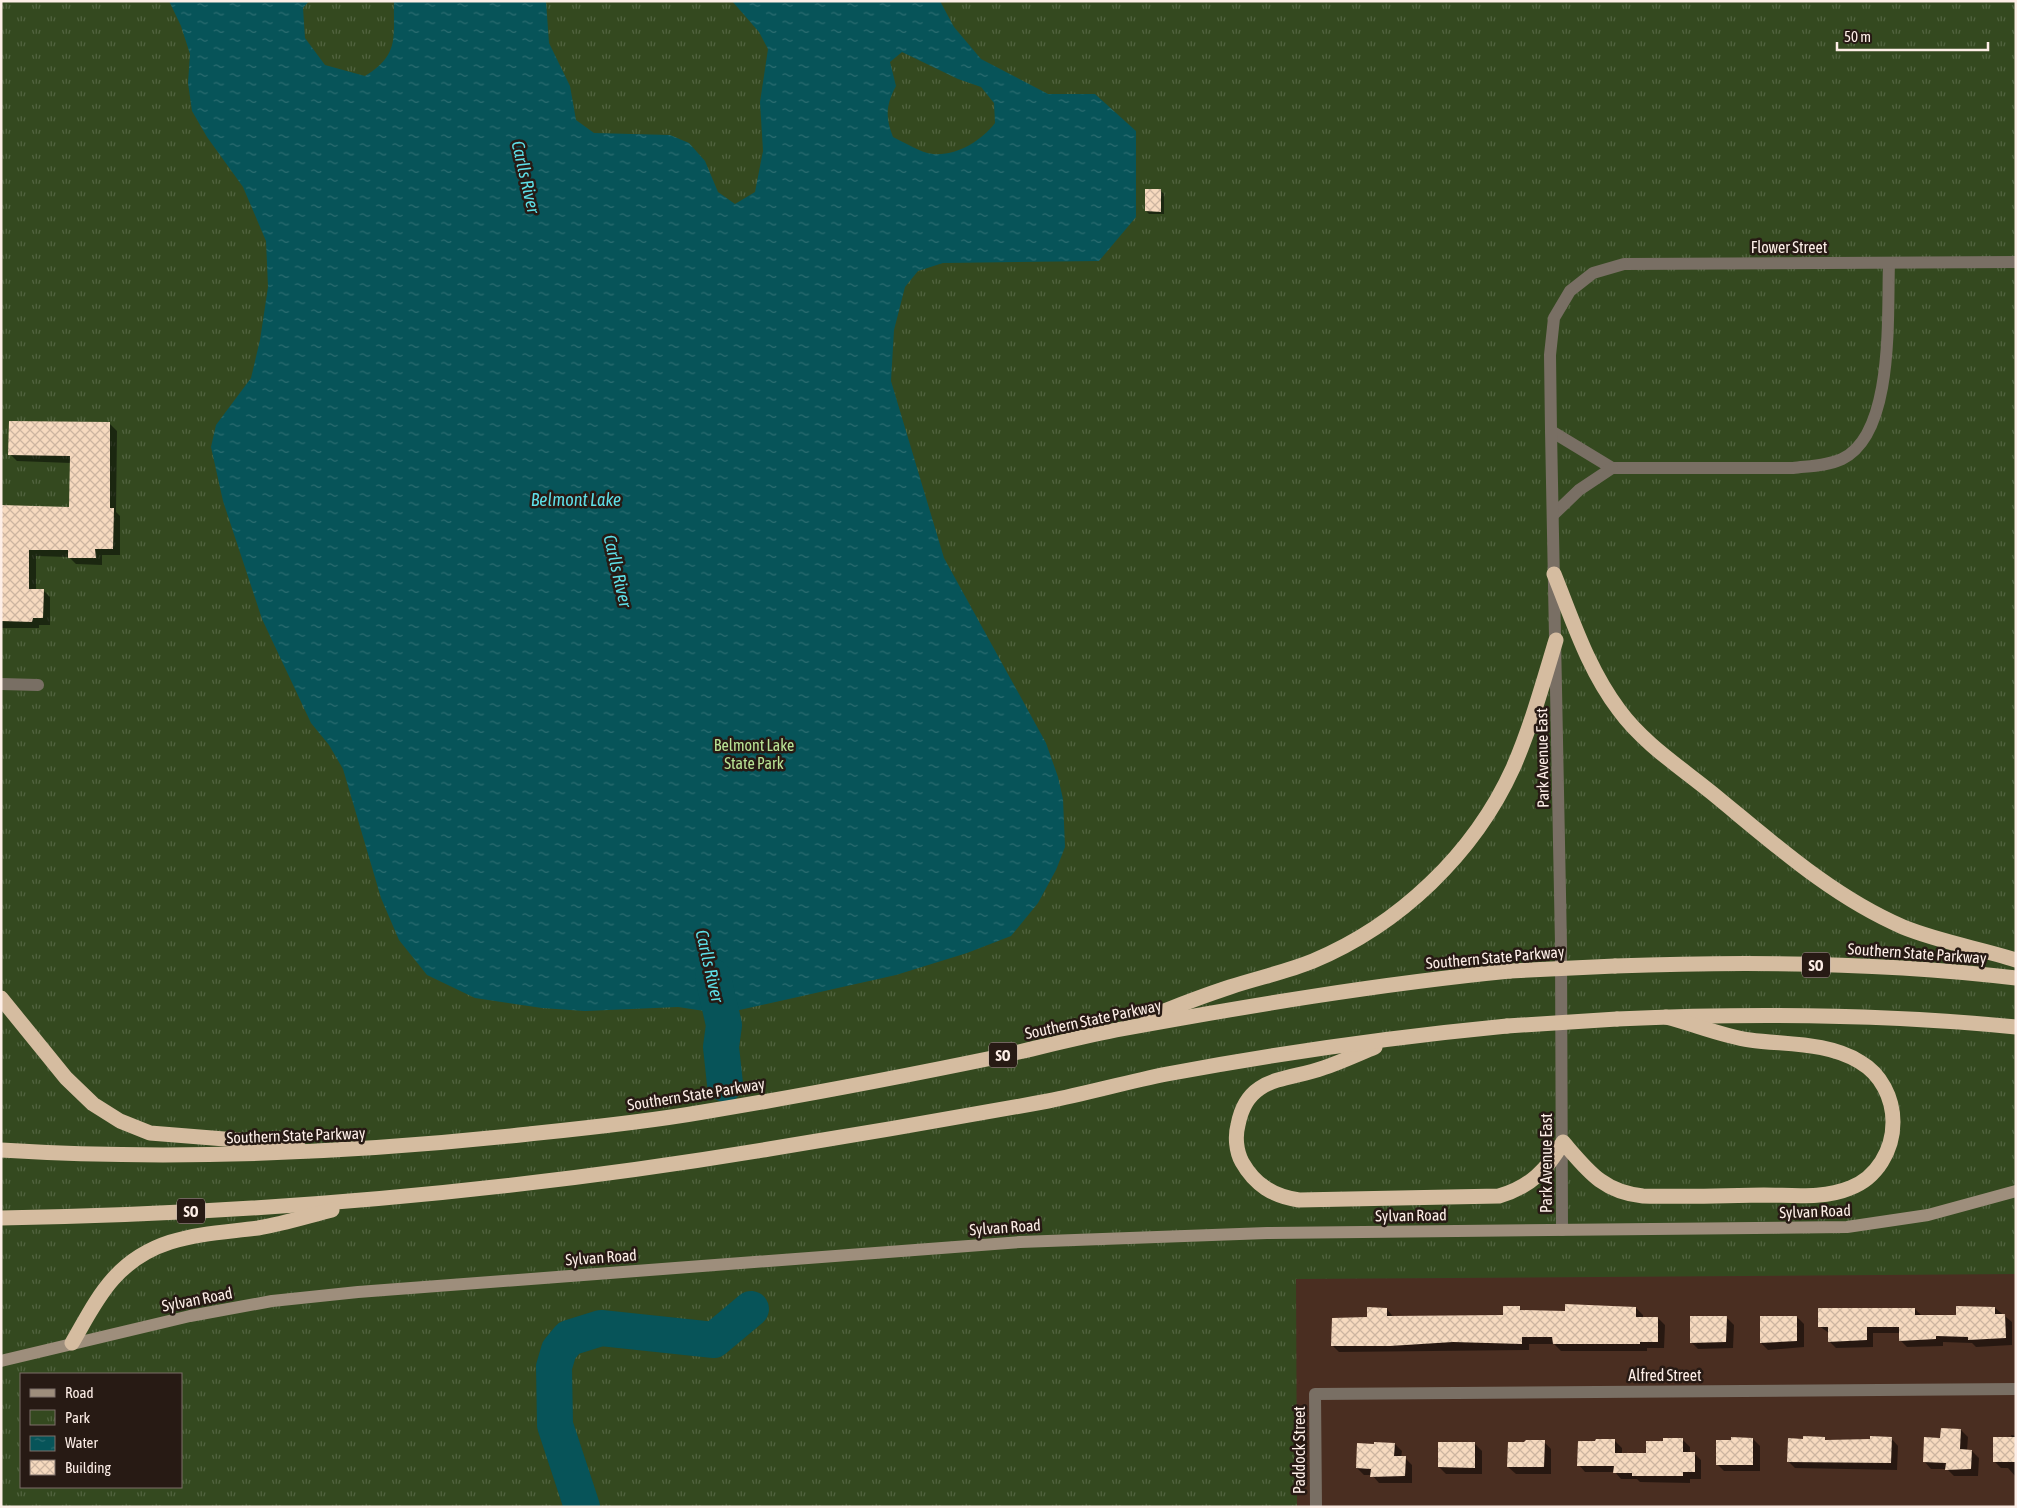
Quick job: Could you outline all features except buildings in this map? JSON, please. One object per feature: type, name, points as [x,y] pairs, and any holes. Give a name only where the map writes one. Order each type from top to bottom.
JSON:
[{"type":"highway","points":[[1554,574],[1598,678],[1619,710],[1658,749],[1803,867],[1847,897],[1903,926],[1949,942],[2016,960]]},
{"type":"highway","points":[[1112,1031],[1230,987],[1314,960],[1368,931],[1411,900],[1460,852],[1484,820],[1504,787],[1522,747],[1556,640]]},
{"type":"highway","name":"Southern State Parkway","points":[[1,1150],[142,1156],[356,1151],[549,1132],[699,1113],[996,1057],[1112,1031],[1293,998],[1420,980],[1510,971],[1615,966],[1786,964],[1879,968],[2016,978]]},
{"type":"highway","points":[[1,998],[80,1091],[106,1113],[136,1128],[150,1133],[356,1151]]},
{"type":"highway","points":[[1399,1037],[1321,1069],[1274,1080],[1254,1092],[1243,1108],[1236,1138],[1240,1159],[1254,1180],[1276,1195],[1299,1200],[1499,1196],[1512,1192],[1537,1178],[1563,1142],[1603,1184],[1616,1191],[1643,1196],[1818,1195],[1852,1187],[1871,1174],[1880,1164],[1891,1141],[1893,1117],[1890,1102],[1880,1080],[1862,1062],[1850,1056],[1821,1048],[1748,1040],[1666,1017]]},
{"type":"highway","name":"SO","points":[[1,1218],[204,1210],[380,1198],[519,1184],[766,1150],[1052,1100],[1166,1075],[1399,1037],[1507,1026],[1666,1017],[1841,1017],[2016,1027]]},
{"type":"highway","points":[[72,1343],[96,1301],[114,1278],[135,1260],[158,1246],[198,1234],[259,1228],[380,1198]]},
{"type":"street","name":"Flower Street","points":[[1570,291],[1593,273],[1624,264],[2016,262]]},
{"type":"street","points":[[1551,431],[1612,468],[1793,468],[1831,463],[1854,451],[1872,426],[1881,396],[1885,361],[1889,263]]},
{"type":"street","name":"Park Avenue East","points":[[1562,1230],[1563,1142],[1550,355],[1554,318],[1570,291]]},
{"type":"street","points":[[1553,515],[1579,490],[1612,468]]},
{"type":"street","points":[[1,684],[38,684]]},
{"type":"street","name":"Sylvan Road","points":[[1,1361],[190,1316],[272,1302],[358,1292],[801,1258],[1095,1238],[1267,1233],[1847,1227],[1928,1215],[2016,1191]]},
{"type":"street","name":"Alfred Street","points":[[1316,1394],[2016,1389]]},
{"type":"street","name":"Paddock Street","points":[[1316,1394],[1316,1507]]},
{"type":"green space","name":"Belmont Lake State Park","points":[[1,1],[2016,1],[2016,1274],[1296,1279],[1297,1507],[1,1507]]},
{"type":"water","name":"Belmont Lake","points":[[169,1],[309,1],[303,8],[305,38],[325,65],[365,76],[384,60],[389,52],[394,35],[394,1],[546,1],[549,43],[570,86],[576,120],[594,133],[670,135],[689,143],[705,161],[718,192],[735,204],[755,192],[763,151],[760,102],[768,49],[759,32],[732,1],[940,1],[954,27],[981,59],[1048,94],[1095,94],[1136,131],[1136,217],[1099,261],[943,263],[918,271],[905,287],[894,330],[891,381],[944,558],[1046,743],[1058,777],[1063,799],[1065,847],[1056,870],[1038,903],[1011,936],[967,953],[896,975],[735,1011],[731,1025],[717,1026],[711,1012],[678,1007],[585,1011],[542,1008],[475,998],[427,975],[399,940],[381,898],[343,769],[329,745],[311,723],[262,619],[223,501],[211,447],[216,425],[251,378],[260,340],[268,287],[266,241],[243,187],[207,137],[192,111],[188,83],[190,54],[181,26]],"holes":[[[902,52],[958,79],[981,87],[994,103],[995,123],[983,136],[959,150],[942,154],[923,152],[893,137],[888,111],[890,99],[896,86],[890,62]]]},
{"type":"waterway","name":"Carlls River","points":[[713,977],[724,1025],[721,1047],[725,1084]]},
{"type":"waterway","name":"Carlls River","points":[[582,1507],[555,1425],[554,1367],[559,1350],[569,1338],[601,1328],[714,1340],[751,1309]]}]
